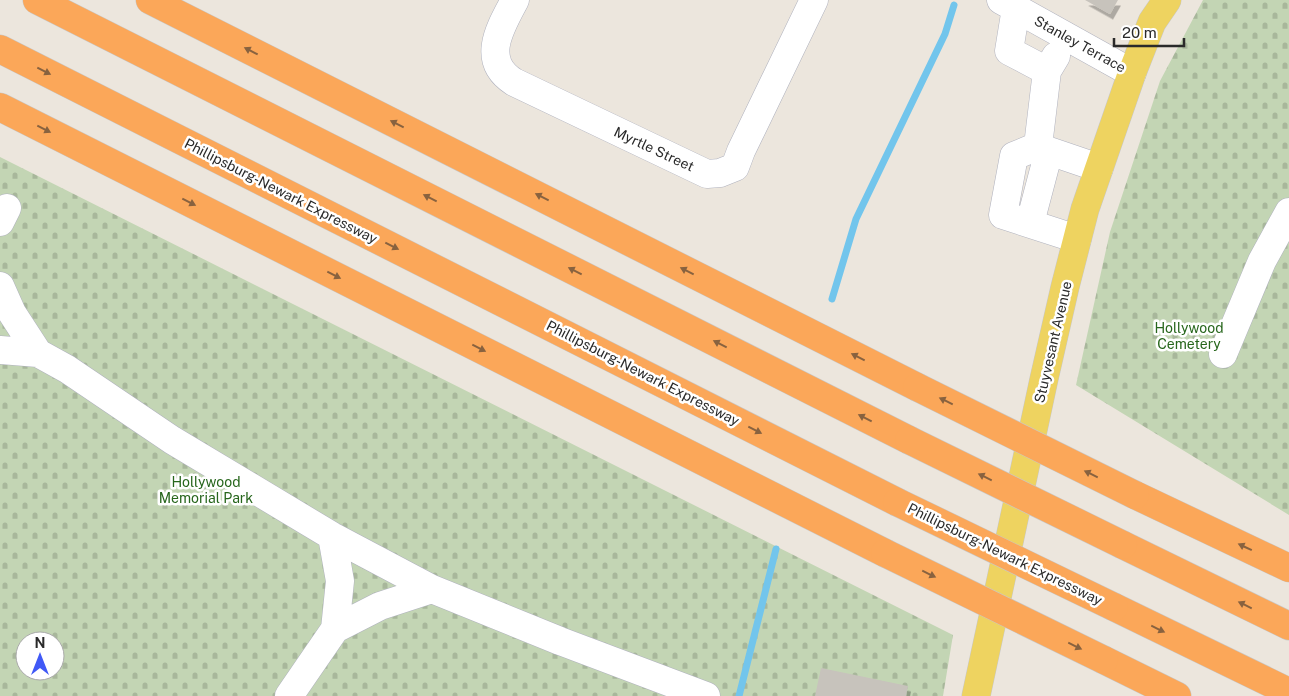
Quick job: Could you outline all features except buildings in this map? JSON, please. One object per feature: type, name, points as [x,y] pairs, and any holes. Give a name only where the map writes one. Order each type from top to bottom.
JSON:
[{"type":"highway","points":[[37,0],[909,440],[1289,626]]},
{"type":"highway","points":[[150,0],[917,387],[1135,495],[1289,568]]},
{"type":"highway","name":"Phillipsburg-Newark Expressway","points":[[0,49],[897,502],[1289,692]]},
{"type":"highway","points":[[0,107],[885,553],[1177,696]]},
{"type":"main road","name":"Stuyvesant Avenue","points":[[976,696],[1064,287],[1099,168],[1132,72],[1152,22],[1167,0]]},
{"type":"street","name":"Myrtle Street","points":[[515,0],[498,34],[497,62],[503,75],[706,174],[720,173],[735,167],[745,142],[814,0]]},
{"type":"street","name":"Stanley Terrace","points":[[1008,4],[1132,72]]},
{"type":"street","points":[[1008,4],[1009,51],[1047,71]]},
{"type":"street","points":[[1044,149],[1047,71],[1067,37]]},
{"type":"street","points":[[1077,240],[1003,214],[1014,156],[1044,149],[1099,168]]},
{"type":"street","points":[[1223,354],[1262,261],[1289,212]]},
{"type":"street","points":[[0,286],[12,313],[38,353]]},
{"type":"street","points":[[0,350],[38,353],[66,369],[172,440],[332,536],[432,589],[694,694]]},
{"type":"street","points":[[332,536],[340,581],[335,629]]},
{"type":"street","points":[[289,696],[335,629],[380,606],[432,589]]},
{"type":"green space","name":"Hollywood Cemetery","points":[[1203,0],[1289,0],[1289,515],[1076,385],[1110,232],[1160,81]]},
{"type":"green space","name":"Hollywood Memorial Park","points":[[0,157],[953,635],[943,696],[0,696]]},
{"type":"waterway","points":[[832,299],[856,219],[945,34],[954,5]]},
{"type":"waterway","points":[[739,696],[776,549]]}]
